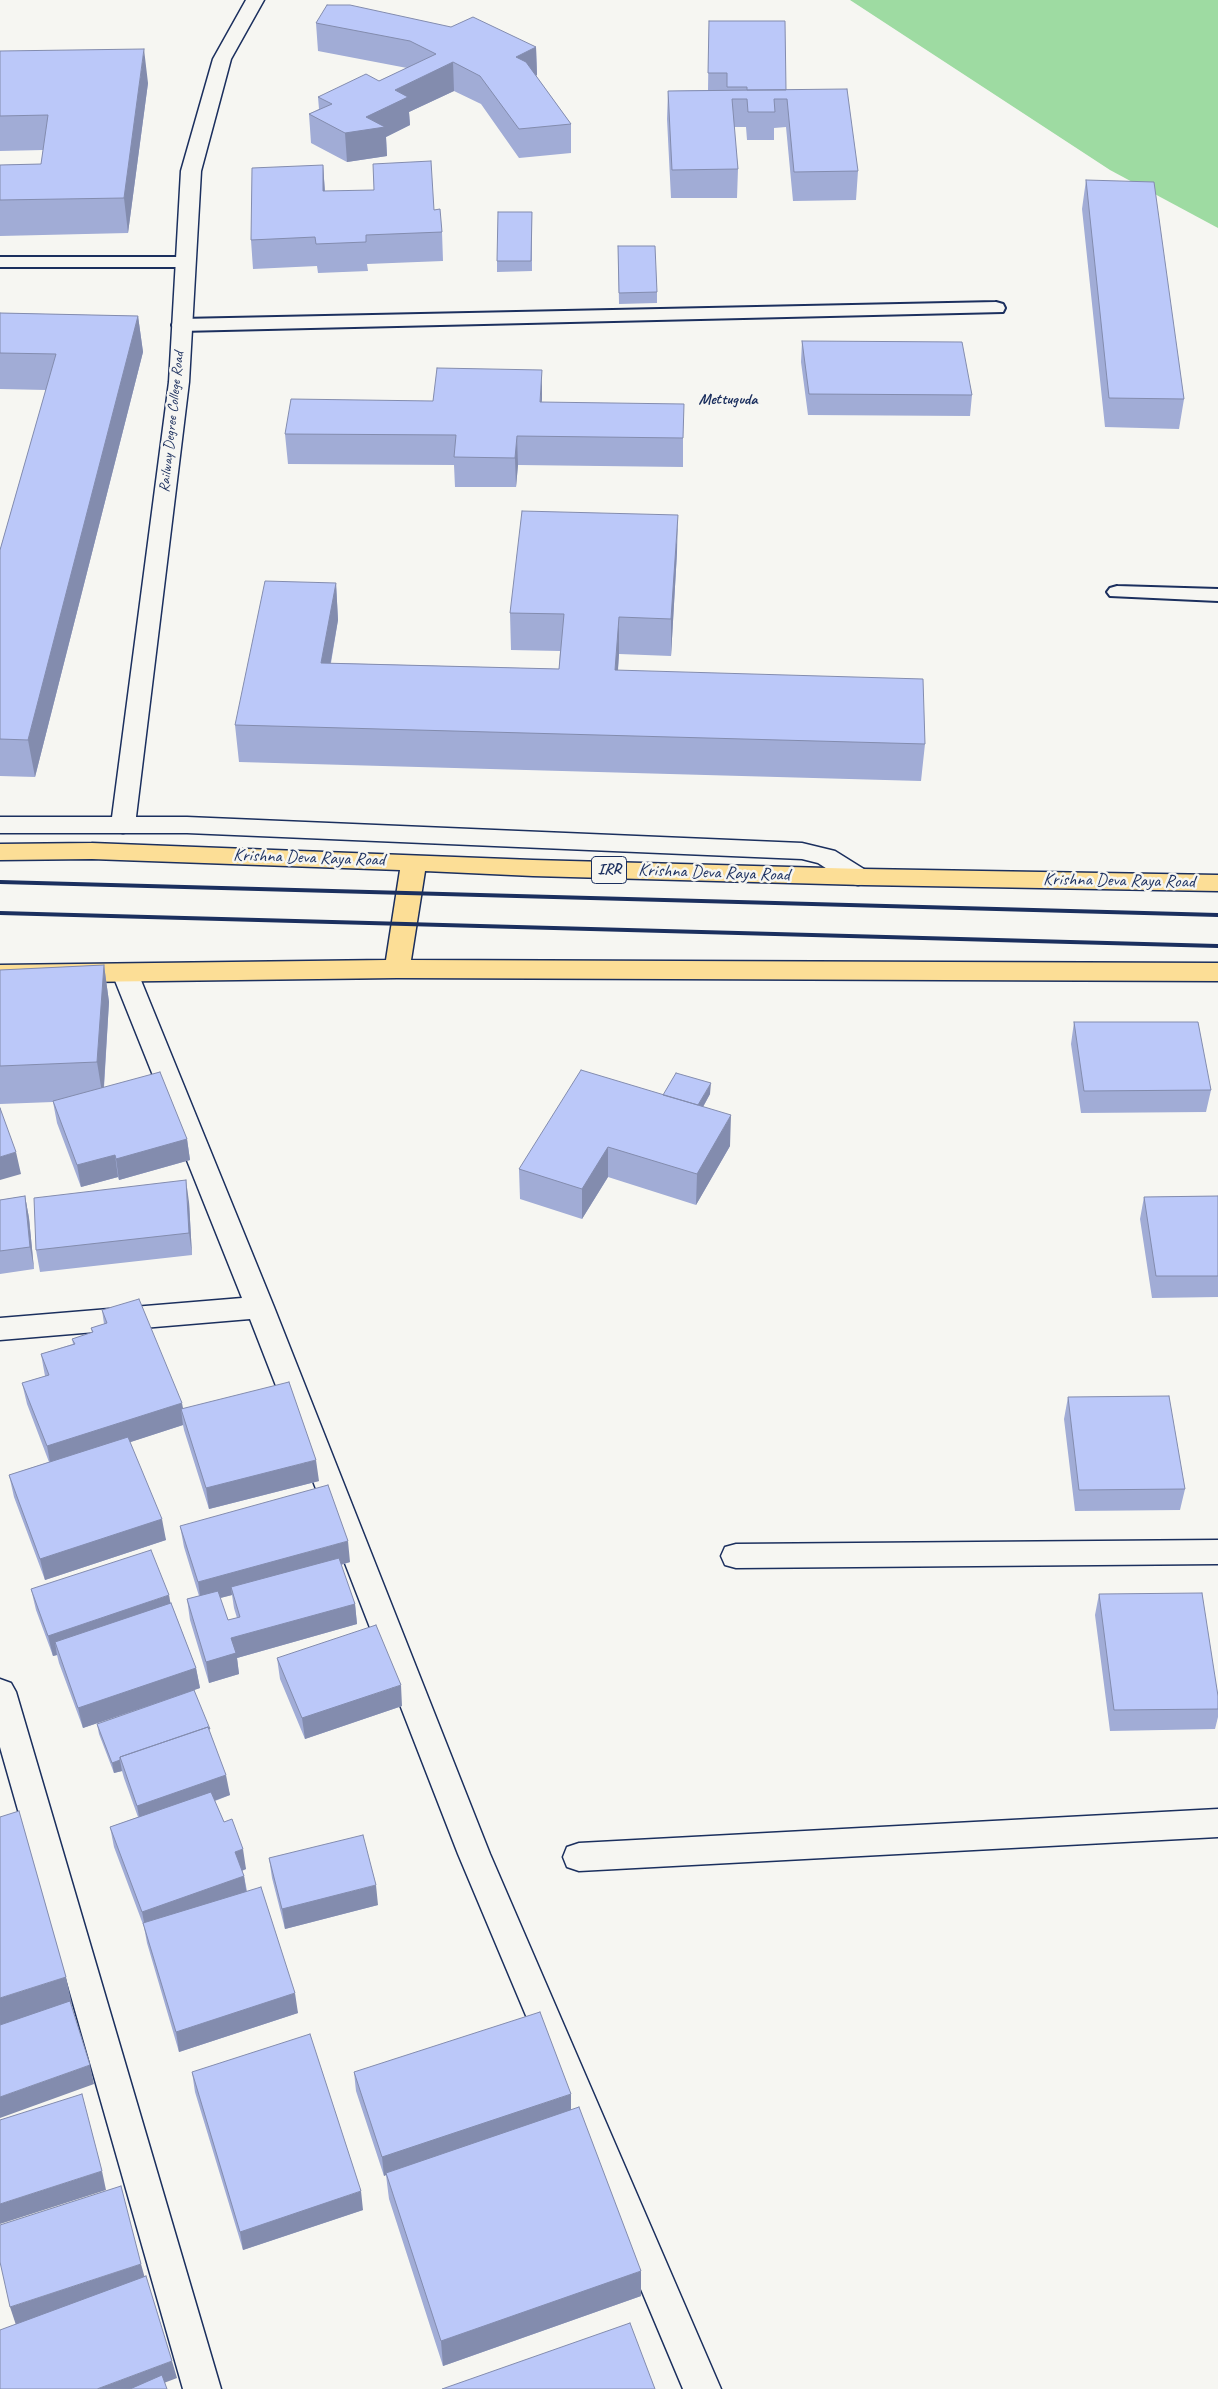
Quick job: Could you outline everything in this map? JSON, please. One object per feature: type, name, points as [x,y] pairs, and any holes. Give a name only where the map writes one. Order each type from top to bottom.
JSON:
[{"type":"main road","name":"Krishna Deva Raya Road","points":[[0,852],[92,851],[533,868],[858,877],[1218,883]]},
{"type":"main road","points":[[397,969],[414,862]]},
{"type":"main road","points":[[0,974],[397,969],[1162,970],[1218,972]]},
{"type":"street","name":"Railway Degree College Road","points":[[123,825],[179,382],[191,171],[222,59],[255,0]]},
{"type":"street","points":[[0,825],[207,826],[802,851],[826,857],[858,877]]},
{"type":"street","points":[[125,973],[260,1307],[474,1854],[702,2389]]},
{"type":"street","points":[[0,1329],[260,1307]]},
{"type":"street","points":[[736,1556],[1218,1552]]},
{"type":"street","points":[[0,1692],[202,2389]]},
{"type":"street","points":[[579,1857],[1218,1823]]},
{"type":"lane","points":[[0,262],[185,262]]},
{"type":"lane","points":[[181,325],[996,308]]},
{"type":"lane","points":[[1117,592],[1218,595]]},
{"type":"green space","points":[[850,0],[1218,0],[1218,228],[1110,170]]},
{"type":"building","points":[[327,5],[350,5],[451,27],[473,17],[536,47],[516,57],[526,62],[571,124],[519,129],[480,76],[453,62],[395,90],[408,97],[366,117],[385,127],[345,133],[309,114],[332,104],[318,97],[366,74],[379,81],[436,54],[410,41],[316,23]]},
{"type":"building","points":[[709,21],[785,21],[786,90],[747,90],[747,87],[727,87],[727,73],[708,73]]},
{"type":"building","points":[[144,49],[124,198],[0,200],[0,165],[41,164],[48,115],[0,116],[0,51]]},
{"type":"building","points":[[847,89],[858,171],[794,172],[787,99],[774,99],[775,112],[748,112],[747,99],[732,99],[738,169],[672,170],[668,91]]},
{"type":"building","points":[[431,161],[434,210],[440,209],[442,232],[366,235],[366,242],[316,244],[315,237],[251,240],[252,168],[323,165],[323,191],[374,190],[373,164]]},
{"type":"building","points":[[1086,180],[1154,182],[1184,399],[1109,398]]},
{"type":"building","points":[[498,212],[532,212],[531,261],[497,261]]},
{"type":"building","points":[[618,246],[655,246],[657,292],[619,293]]},
{"type":"building","points":[[0,313],[138,316],[28,740],[0,739],[0,550],[56,354],[0,353]]},
{"type":"building","points":[[802,341],[962,342],[972,395],[809,394]]},
{"type":"building","points":[[437,368],[542,370],[540,402],[684,404],[683,438],[517,436],[515,458],[454,457],[456,435],[285,434],[291,399],[433,401]]},
{"type":"building","points":[[522,511],[678,515],[671,619],[619,617],[615,670],[923,679],[925,744],[235,725],[265,581],[336,583],[321,663],[559,669],[564,614],[510,613]]},
{"type":"building","points":[[104,965],[97,1062],[0,1066],[0,970]]},
{"type":"building","points":[[1074,1022],[1198,1022],[1211,1090],[1084,1091]]},
{"type":"building","points":[[581,1070],[731,1115],[697,1174],[608,1147],[582,1189],[519,1169]]},
{"type":"building","points":[[160,1072],[187,1139],[116,1159],[115,1155],[77,1165],[53,1101]]},
{"type":"building","points":[[676,1073],[711,1083],[698,1105],[663,1095]]},
{"type":"building","points":[[0,1108],[16,1152],[0,1157]]},
{"type":"building","points":[[186,1180],[189,1233],[36,1250],[34,1198]]},
{"type":"building","points":[[25,1196],[30,1247],[0,1251],[0,1200]]},
{"type":"building","points":[[1218,1196],[1218,1276],[1156,1276],[1144,1197]]},
{"type":"building","points":[[139,1299],[182,1403],[47,1446],[22,1383],[49,1375],[41,1354],[75,1344],[72,1339],[93,1332],[91,1328],[107,1323],[102,1310]]},
{"type":"building","points":[[289,1382],[316,1460],[206,1488],[181,1409]]},
{"type":"building","points":[[1169,1396],[1185,1489],[1079,1490],[1068,1397]]},
{"type":"building","points":[[128,1437],[162,1519],[40,1559],[9,1475]]},
{"type":"building","points":[[328,1485],[348,1541],[198,1582],[180,1526]]},
{"type":"building","points":[[151,1550],[169,1595],[48,1636],[31,1589]]},
{"type":"building","points":[[339,1558],[355,1604],[231,1638],[236,1653],[206,1662],[187,1599],[218,1591],[228,1620],[240,1617],[231,1587]]},
{"type":"building","points":[[1202,1593],[1218,1696],[1218,1709],[1114,1710],[1099,1594]]},
{"type":"building","points":[[171,1603],[196,1668],[78,1708],[55,1642]]},
{"type":"building","points":[[376,1625],[401,1685],[302,1718],[277,1658]]},
{"type":"building","points":[[194,1690],[210,1729],[208,1727],[120,1757],[120,1760],[112,1763],[97,1724]]},
{"type":"building","points":[[208,1727],[226,1775],[137,1806],[120,1757]]},
{"type":"building","points":[[211,1792],[224,1822],[232,1819],[243,1849],[235,1852],[244,1876],[142,1912],[110,1827]]},
{"type":"building","points":[[19,1811],[66,1977],[0,1998],[0,1817]]},
{"type":"building","points":[[363,1835],[376,1885],[282,1909],[269,1858]]},
{"type":"building","points":[[261,1887],[295,1993],[176,2032],[143,1923]]},
{"type":"building","points":[[70,2001],[90,2065],[0,2097],[0,2025]]},
{"type":"building","points":[[540,2012],[571,2094],[382,2157],[354,2072]]},
{"type":"building","points":[[310,2034],[361,2191],[240,2232],[192,2072]]},
{"type":"building","points":[[82,2094],[102,2171],[0,2204],[0,2120]]},
{"type":"building","points":[[579,2107],[641,2271],[441,2341],[386,2173]]},
{"type":"building","points":[[121,2186],[141,2264],[10,2307],[0,2262],[0,2225]]},
{"type":"building","points":[[146,2276],[172,2361],[97,2389],[0,2389],[0,2330]]},
{"type":"building","points":[[630,2323],[655,2389],[442,2389]]},
{"type":"building","points":[[162,2375],[167,2389],[130,2389]]},
{"type":"railway","points":[[0,882],[1218,915]]},
{"type":"railway","points":[[0,913],[1218,946]]},
{"type":"district","name":"Mettuguda","points":[[728,400]]}]
